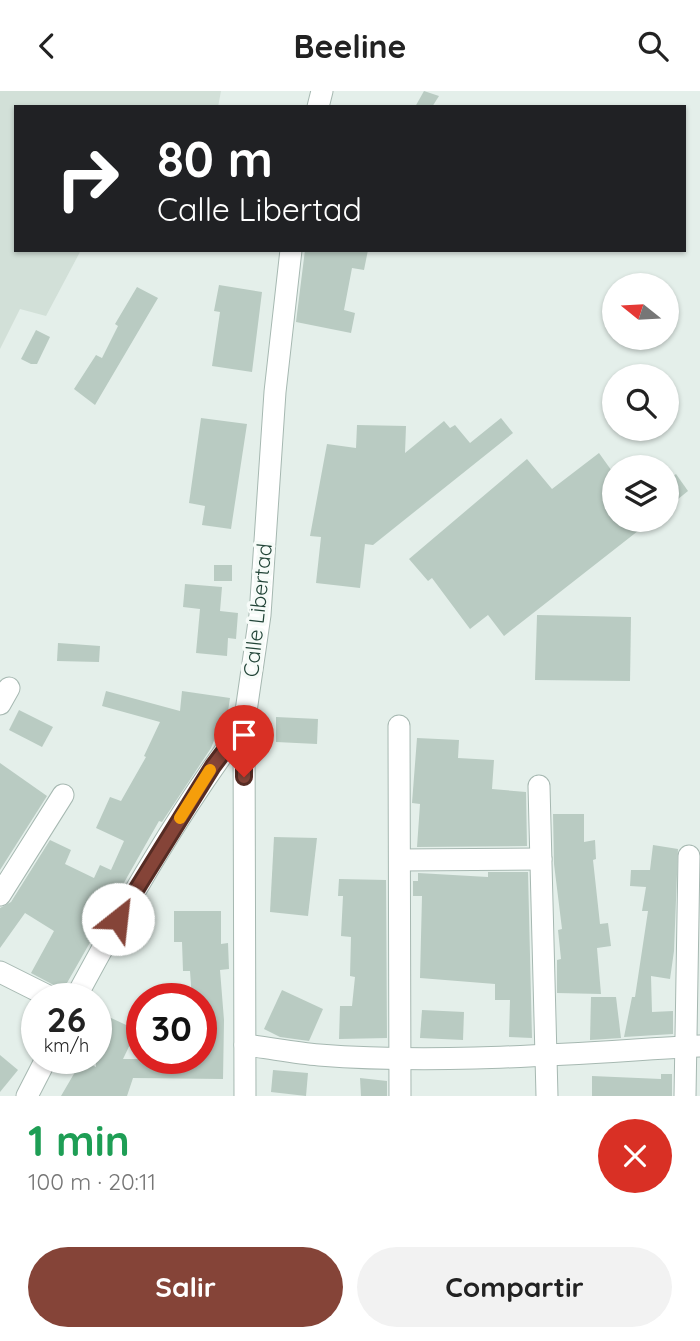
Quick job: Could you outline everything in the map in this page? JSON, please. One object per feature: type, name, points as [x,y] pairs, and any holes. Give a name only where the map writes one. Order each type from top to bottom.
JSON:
[{"type":"street","name":"Calle Libertad","points":[[245,1096],[244,725],[260,615],[275,393],[291,252]]},
{"type":"street","points":[[84,983],[129,898],[213,766],[244,725]]},
{"type":"street","points":[[399,726],[400,1096]]},
{"type":"street","points":[[538,786],[548,1056],[547,1096]]},
{"type":"street","points":[[0,895],[63,795]]},
{"type":"street","points":[[685,1096],[692,1047],[689,856]]},
{"type":"street","points":[[400,860],[541,859]]},
{"type":"street","points":[[0,972],[22,983]]},
{"type":"street","points":[[245,1045],[319,1055],[401,1057],[548,1056],[692,1047]]},
{"type":"street","points":[[27,1096],[38,1074]]},
{"type":"shaded area","points":[[0,91],[221,91],[218,105],[14,105],[14,252],[80,252],[46,316],[20,309],[0,349]]},
{"type":"building","points":[[424,91],[439,96],[433,105],[416,105]]},
{"type":"building","points":[[305,252],[368,252],[364,270],[352,268],[344,310],[355,313],[351,333],[296,322]]},
{"type":"building","points":[[219,285],[262,292],[252,372],[212,366],[220,312],[214,311]]},
{"type":"building","points":[[137,287],[158,298],[95,405],[74,389],[96,355],[102,358],[118,326],[115,324]]},
{"type":"building","points":[[36,330],[50,337],[37,364],[31,364],[21,359]]},
{"type":"building","points":[[201,418],[247,424],[231,529],[202,525],[205,506],[189,503]]},
{"type":"building","points":[[501,418],[513,433],[373,545],[365,544],[360,588],[316,583],[321,537],[310,536],[327,444],[356,448],[357,425],[406,426],[405,453],[444,421],[450,428],[455,425],[470,443]]},
{"type":"building","points":[[599,453],[602,457],[602,532],[637,532],[504,636],[488,615],[470,629],[432,578],[428,581],[409,559],[527,459],[552,489]]},
{"type":"building","points":[[679,478],[688,491],[679,498]]},
{"type":"building","points":[[214,565],[232,565],[232,581],[214,581]]},
{"type":"building","points":[[185,584],[222,587],[220,611],[238,613],[236,639],[228,638],[227,656],[196,653],[200,609],[183,607]]},
{"type":"building","points":[[537,615],[631,617],[630,681],[535,680]]},
{"type":"building","points":[[58,643],[100,646],[99,662],[57,661]]},
{"type":"building","points":[[106,691],[180,711],[182,691],[230,698],[227,718],[224,718],[220,733],[217,733],[211,748],[162,822],[159,821],[67,983],[50,983],[31,973],[54,931],[25,913],[0,948],[0,908],[11,902],[50,840],[71,850],[65,864],[94,878],[100,865],[111,870],[124,841],[96,828],[110,797],[121,801],[146,757],[144,756],[160,722],[102,706]]},
{"type":"building","points":[[19,710],[53,727],[42,747],[9,730]]},
{"type":"building","points":[[276,717],[318,719],[317,744],[276,742]]},
{"type":"building","points":[[417,738],[459,740],[458,758],[494,760],[492,789],[526,792],[527,846],[417,847],[420,804],[412,803]]},
{"type":"building","points":[[0,763],[47,796],[0,870]]},
{"type":"building","points":[[553,814],[584,814],[584,842],[595,840],[596,859],[593,860],[600,924],[608,923],[611,946],[597,948],[601,994],[557,993],[557,960],[561,959],[558,930],[562,929],[554,864]]},
{"type":"building","points":[[274,837],[317,838],[308,916],[270,912]]},
{"type":"building","points":[[653,845],[678,849],[674,951],[670,979],[651,976],[652,1012],[673,1011],[673,1034],[624,1037],[632,997],[635,997],[648,911],[642,911],[646,887],[630,886],[631,870],[650,870]]},
{"type":"building","points":[[488,872],[528,872],[532,1038],[509,1037],[510,1000],[495,1000],[495,984],[420,978],[422,896],[413,896],[413,881],[418,881],[418,873],[488,877]]},
{"type":"building","points":[[339,879],[386,880],[387,1038],[339,1039],[340,1006],[352,1006],[355,977],[350,976],[351,937],[341,936],[343,896],[338,896]]},
{"type":"building","points":[[174,911],[221,911],[221,944],[228,943],[229,969],[220,970],[224,1020],[223,1079],[133,1078],[127,1096],[61,1096],[74,1074],[112,1074],[112,1018],[126,1025],[126,1053],[123,1059],[126,1059],[126,1074],[217,1074],[217,983],[191,983],[190,971],[183,971],[182,942],[174,942]]},
{"type":"building","points":[[282,990],[323,1009],[309,1041],[280,1037],[264,1029]]},
{"type":"building","points":[[591,997],[616,997],[621,1038],[590,1040]]},
{"type":"building","points":[[422,1010],[464,1012],[463,1040],[420,1038]]},
{"type":"building","points":[[0,1055],[18,1070],[0,1092]]},
{"type":"building","points":[[273,1070],[308,1073],[306,1096],[271,1092]]},
{"type":"building","points":[[661,1074],[672,1074],[672,1096],[592,1096],[592,1076],[661,1079]]},
{"type":"building","points":[[360,1078],[387,1081],[387,1096],[361,1096]]},
{"type":"slow traffic","points":[[180,818],[210,770]]},
{"type":"route","points":[[118,919],[213,766],[244,725],[244,777]]}]
